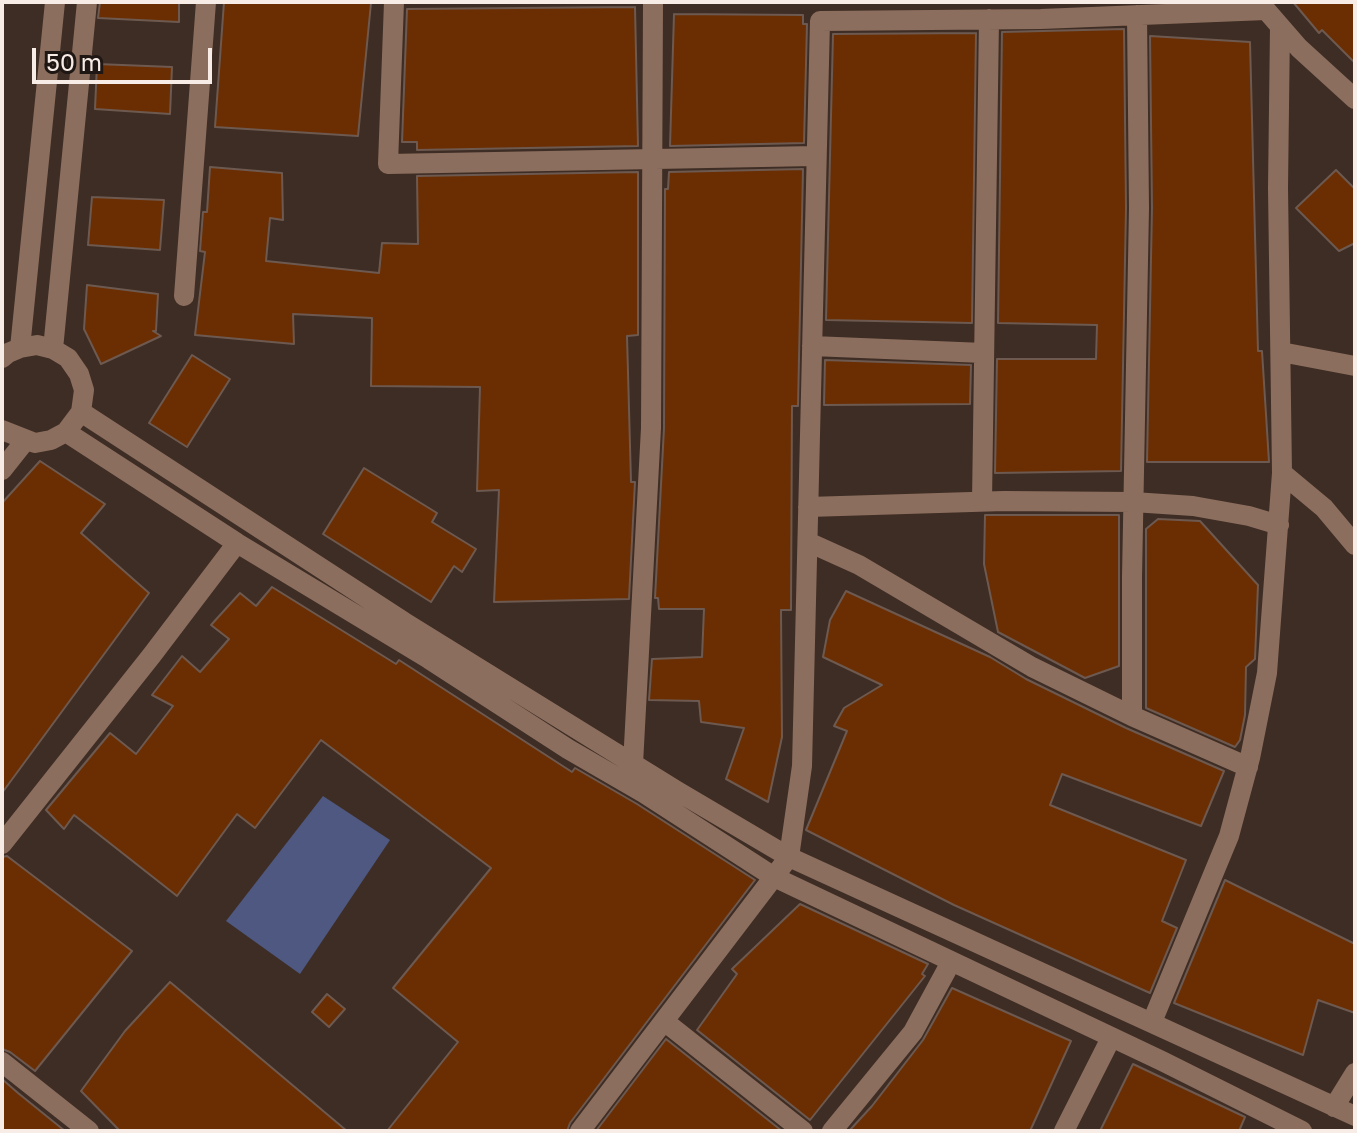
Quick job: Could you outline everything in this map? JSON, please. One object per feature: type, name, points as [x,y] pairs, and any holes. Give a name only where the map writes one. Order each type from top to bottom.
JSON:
[{"type":"street","points":[[2,430],[25,441],[51,440],[66,432],[81,412],[84,390],[79,374],[68,358],[53,349],[37,345],[7,355],[55,2]]},
{"type":"street","points":[[53,349],[87,2]]},
{"type":"street","points":[[184,296],[206,2]]},
{"type":"street","points":[[394,2],[388,164],[815,156]]},
{"type":"street","points":[[633,764],[651,428],[653,2]]},
{"type":"street","points":[[580,1131],[789,857],[802,766],[818,11],[989,19],[1137,15],[1264,6],[1299,48],[1355,99]]},
{"type":"street","points":[[1132,716],[1139,208],[1137,15]]},
{"type":"street","points":[[982,501],[989,19]]},
{"type":"street","points":[[1152,1022],[1229,836],[1248,767],[1267,673],[1282,473],[1278,188],[1280,27]]},
{"type":"street","points":[[812,346],[984,353]]},
{"type":"street","points":[[1281,352],[1355,366]]},
{"type":"street","points":[[81,412],[404,622],[789,857],[1355,1116]]},
{"type":"street","points":[[66,432],[237,543],[429,659],[774,877],[1302,1131]]},
{"type":"street","points":[[2,470],[25,441]]},
{"type":"street","points":[[1282,473],[1324,508],[1355,545]]},
{"type":"street","points":[[808,507],[982,501],[1133,502],[1193,506],[1279,525]]},
{"type":"street","points":[[808,542],[859,565],[1032,667],[1132,716],[1248,767]]},
{"type":"street","points":[[2,844],[10,818],[152,655],[237,543]]},
{"type":"street","points":[[832,1131],[913,1032],[951,962]]},
{"type":"street","points":[[664,1021],[803,1131]]},
{"type":"street","points":[[1064,1131],[1111,1038]]},
{"type":"street","points":[[2,1062],[89,1131]]},
{"type":"street","points":[[1334,1107],[1355,1073]]},
{"type":"shaded area","points":[[323,796],[390,840],[300,974],[226,921]]},
{"type":"building","points":[[100,2],[179,2],[179,22],[98,18]]},
{"type":"building","points":[[224,2],[371,3],[358,136],[215,127]]},
{"type":"building","points":[[1293,2],[1355,2],[1355,63],[1322,30],[1319,33]]},
{"type":"building","points":[[635,7],[638,146],[417,150],[417,142],[402,142],[407,9]]},
{"type":"building","points":[[674,14],[803,15],[803,24],[807,24],[804,143],[670,146]]},
{"type":"building","points":[[1124,29],[1126,208],[1121,471],[995,473],[997,359],[1096,359],[1097,325],[998,323],[1002,32]]},
{"type":"building","points":[[976,33],[972,323],[826,320],[833,34]]},
{"type":"building","points":[[1150,36],[1250,42],[1258,351],[1262,351],[1269,462],[1147,462],[1152,208]]},
{"type":"building","points":[[97,64],[172,67],[170,114],[95,109]]},
{"type":"building","points":[[210,167],[282,173],[283,220],[270,218],[266,261],[379,273],[382,243],[418,244],[417,176],[638,172],[638,335],[627,336],[631,482],[635,482],[629,599],[494,602],[499,490],[477,491],[480,387],[371,386],[372,318],[293,314],[294,344],[195,335],[205,252],[200,251],[203,212],[207,212]]},
{"type":"building","points":[[803,169],[798,406],[792,406],[791,610],[781,610],[782,737],[768,802],[726,779],[744,728],[701,722],[699,701],[649,700],[652,659],[702,657],[704,609],[659,609],[658,598],[655,598],[664,428],[665,189],[668,189],[669,172]]},
{"type":"building","points":[[1336,170],[1355,189],[1355,243],[1339,251],[1296,208]]},
{"type":"building","points":[[92,197],[164,200],[160,250],[88,245]]},
{"type":"building","points":[[87,285],[158,294],[156,331],[153,331],[161,336],[101,364],[84,329]]},
{"type":"building","points":[[192,355],[230,379],[187,447],[149,423]]},
{"type":"building","points":[[825,360],[971,365],[970,404],[824,405]]},
{"type":"building","points":[[40,461],[105,504],[81,533],[149,593],[2,793],[2,503]]},
{"type":"building","points":[[364,468],[437,513],[432,522],[476,549],[462,572],[454,566],[431,602],[323,534]]},
{"type":"building","points":[[985,515],[1119,515],[1119,666],[1085,678],[998,632],[984,564]]},
{"type":"building","points":[[1158,519],[1200,521],[1258,585],[1255,659],[1246,667],[1245,715],[1240,740],[1235,747],[1146,708],[1146,529]]},
{"type":"building","points":[[272,587],[396,664],[399,660],[572,772],[575,768],[637,804],[755,880],[567,1131],[387,1131],[458,1042],[393,988],[491,868],[321,740],[255,828],[237,814],[177,896],[74,815],[64,829],[46,810],[110,733],[136,754],[173,706],[152,695],[182,656],[200,672],[229,639],[211,625],[240,593],[256,606]]},
{"type":"building","points":[[846,591],[990,657],[1026,679],[1126,728],[1224,771],[1201,826],[1062,774],[1050,805],[1186,860],[1162,921],[1177,928],[1150,993],[954,905],[806,830],[847,731],[834,726],[844,708],[882,685],[823,657],[830,620]]},
{"type":"building","points":[[7,856],[132,951],[35,1071],[2,1049],[2,857]]},
{"type":"building","points":[[1225,880],[1355,944],[1355,1013],[1318,1000],[1303,1055],[1174,1003]]},
{"type":"building","points":[[800,904],[928,964],[922,974],[925,976],[810,1120],[697,1030],[737,974],[732,969]]},
{"type":"building","points":[[170,982],[347,1131],[120,1131],[81,1091],[125,1031]]},
{"type":"building","points":[[952,988],[1071,1041],[1030,1131],[849,1131],[923,1040]]},
{"type":"building","points":[[327,994],[345,1009],[329,1027],[312,1012]]},
{"type":"building","points":[[666,1039],[782,1131],[596,1131]]},
{"type":"building","points":[[1133,1064],[1245,1117],[1239,1131],[1100,1131]]},
{"type":"building","points":[[2,1079],[18,1093],[65,1131],[2,1131]]}]
